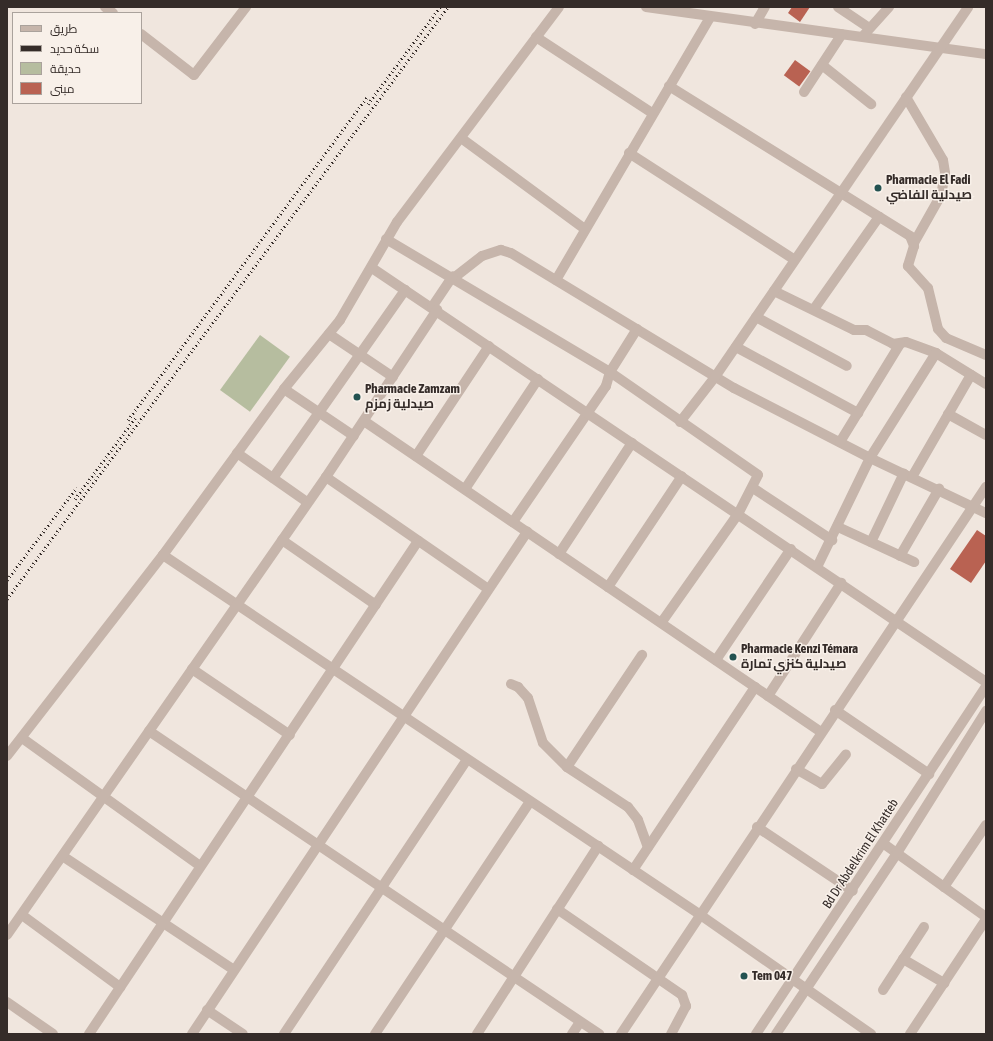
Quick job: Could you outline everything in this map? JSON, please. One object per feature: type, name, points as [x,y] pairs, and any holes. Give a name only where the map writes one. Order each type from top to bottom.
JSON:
[{"type":"street","points":[[142,35],[194,75],[246,7]]},
{"type":"street","points":[[7,756],[163,555],[284,389],[329,334],[372,268],[386,239],[559,7]]},
{"type":"street","points":[[646,7],[710,18],[863,36],[986,54]]},
{"type":"street","points":[[755,24],[765,7]]},
{"type":"street","points":[[838,7],[869,28]]},
{"type":"street","points":[[863,36],[889,7]]},
{"type":"street","points":[[680,422],[736,347],[842,194],[938,48],[968,7]]},
{"type":"street","points":[[556,280],[652,113],[710,18]]},
{"type":"street","points":[[804,92],[842,34]]},
{"type":"street","points":[[536,37],[652,113]]},
{"type":"street","points":[[822,65],[870,104]]},
{"type":"street","points":[[669,86],[910,236],[914,243]]},
{"type":"street","points":[[906,97],[943,160],[945,173],[941,195],[914,243],[908,266],[928,288],[938,329],[946,338],[986,355]]},
{"type":"street","points":[[461,138],[585,229]]},
{"type":"street","points":[[629,153],[795,260]]},
{"type":"street","points":[[814,309],[879,217]]},
{"type":"street","points":[[386,239],[454,277],[610,372],[680,422],[755,471],[758,479],[738,514],[660,623]]},
{"type":"street","points":[[7,935],[64,857],[149,731],[354,436],[393,377],[454,277],[482,256],[500,250],[515,255],[715,377],[870,458],[974,505],[986,513]]},
{"type":"street","points":[[372,268],[435,308],[538,380],[896,619],[986,682]]},
{"type":"street","points":[[273,478],[362,354],[405,290]]},
{"type":"street","points":[[774,291],[814,309],[854,330],[866,330],[893,344],[906,342],[936,353],[986,384]]},
{"type":"street","points":[[756,317],[847,366]]},
{"type":"street","points":[[513,522],[606,386],[610,372],[637,329]]},
{"type":"street","points":[[329,334],[362,354],[393,377]]},
{"type":"street","points":[[840,442],[900,344]]},
{"type":"street","points":[[416,456],[489,346]]},
{"type":"street","points":[[736,347],[858,413]]},
{"type":"street","points":[[818,567],[870,458],[936,353]]},
{"type":"street","points":[[871,542],[908,475],[948,414],[971,375]]},
{"type":"street","points":[[465,489],[538,380]]},
{"type":"street","points":[[284,389],[354,436]]},
{"type":"street","points":[[948,414],[986,435]]},
{"type":"street","points":[[364,420],[821,732]]},
{"type":"street","points":[[559,554],[632,443]]},
{"type":"street","points":[[237,453],[307,502]]},
{"type":"street","points":[[608,587],[682,476]]},
{"type":"street","points":[[326,477],[418,542],[487,588]]},
{"type":"street","points":[[621,1034],[835,710],[986,487]]},
{"type":"street","points":[[753,488],[832,540]]},
{"type":"street","points":[[900,556],[939,489]]},
{"type":"street","points":[[838,527],[914,562]]},
{"type":"street","points":[[192,1034],[404,716],[487,588],[527,532]]},
{"type":"street","points":[[282,540],[376,604]]},
{"type":"street","points":[[89,1034],[200,866],[248,798],[334,670],[418,542]]},
{"type":"street","points":[[716,660],[791,549]]},
{"type":"street","points":[[163,555],[236,606],[634,870],[699,914],[792,981],[871,1034]]},
{"type":"street","points":[[768,696],[842,583]]},
{"type":"street","points":[[567,767],[642,655]]},
{"type":"street","points":[[192,669],[290,735]]},
{"type":"street","points":[[511,684],[525,692],[543,743],[567,767],[628,807],[638,820],[648,847]]},
{"type":"street","points":[[634,870],[755,687]]},
{"type":"street","name":"Bd Dr Abdelkrim El Khatteb","points":[[756,1034],[854,890],[986,687]]},
{"type":"street","points":[[835,710],[929,774]]},
{"type":"street","points":[[776,1034],[897,853],[986,711]]},
{"type":"street","points":[[149,731],[599,1034]]},
{"type":"street","points":[[22,738],[200,866]]},
{"type":"street","points":[[796,769],[822,784],[846,754]]},
{"type":"street","points":[[284,1034],[467,760]]},
{"type":"street","points":[[375,1034],[530,802]]},
{"type":"street","points":[[944,887],[986,825]]},
{"type":"street","points":[[757,827],[854,890]]},
{"type":"street","points":[[884,844],[986,918],[910,1034]]},
{"type":"street","points":[[478,1034],[598,846]]},
{"type":"street","points":[[64,857],[164,922],[234,970]]},
{"type":"street","points":[[557,909],[682,996],[686,1006],[670,1034]]},
{"type":"street","points":[[22,915],[120,987]]},
{"type":"street","points":[[883,990],[924,927]]},
{"type":"street","points":[[903,959],[944,983]]},
{"type":"street","points":[[9,1007],[53,1034]]},
{"type":"street","points":[[207,1010],[243,1034]]},
{"type":"street","points":[[572,1034],[580,1022]]},
{"type":"green space","points":[[260,335],[290,357],[250,412],[220,390]]},
{"type":"building","points":[[792,7],[810,7],[800,22],[788,13]]},
{"type":"building","points":[[795,60],[810,71],[799,87],[784,75]]},
{"type":"building","points":[[977,530],[986,536],[986,561],[971,583],[950,569]]},
{"type":"railway","points":[[368,104],[440,7]]},
{"type":"railway","points":[[7,599],[448,7]]},
{"type":"railway","points":[[128,420],[368,96]]},
{"type":"railway","points":[[75,499],[136,417]]},
{"type":"railway","points":[[7,580],[77,487]]},
{"type":"place","name":"Pharmacie El Fadi صيدلية الفاضي","points":[[878,188]]},
{"type":"place","name":"Pharmacie Zamzam صيدلية زمزم","points":[[357,397]]},
{"type":"place","name":"Pharmacie Kenzi Témara صيدلية كنزي تمارة","points":[[733,657]]},
{"type":"place","name":"Tem 047","points":[[744,976]]}]
